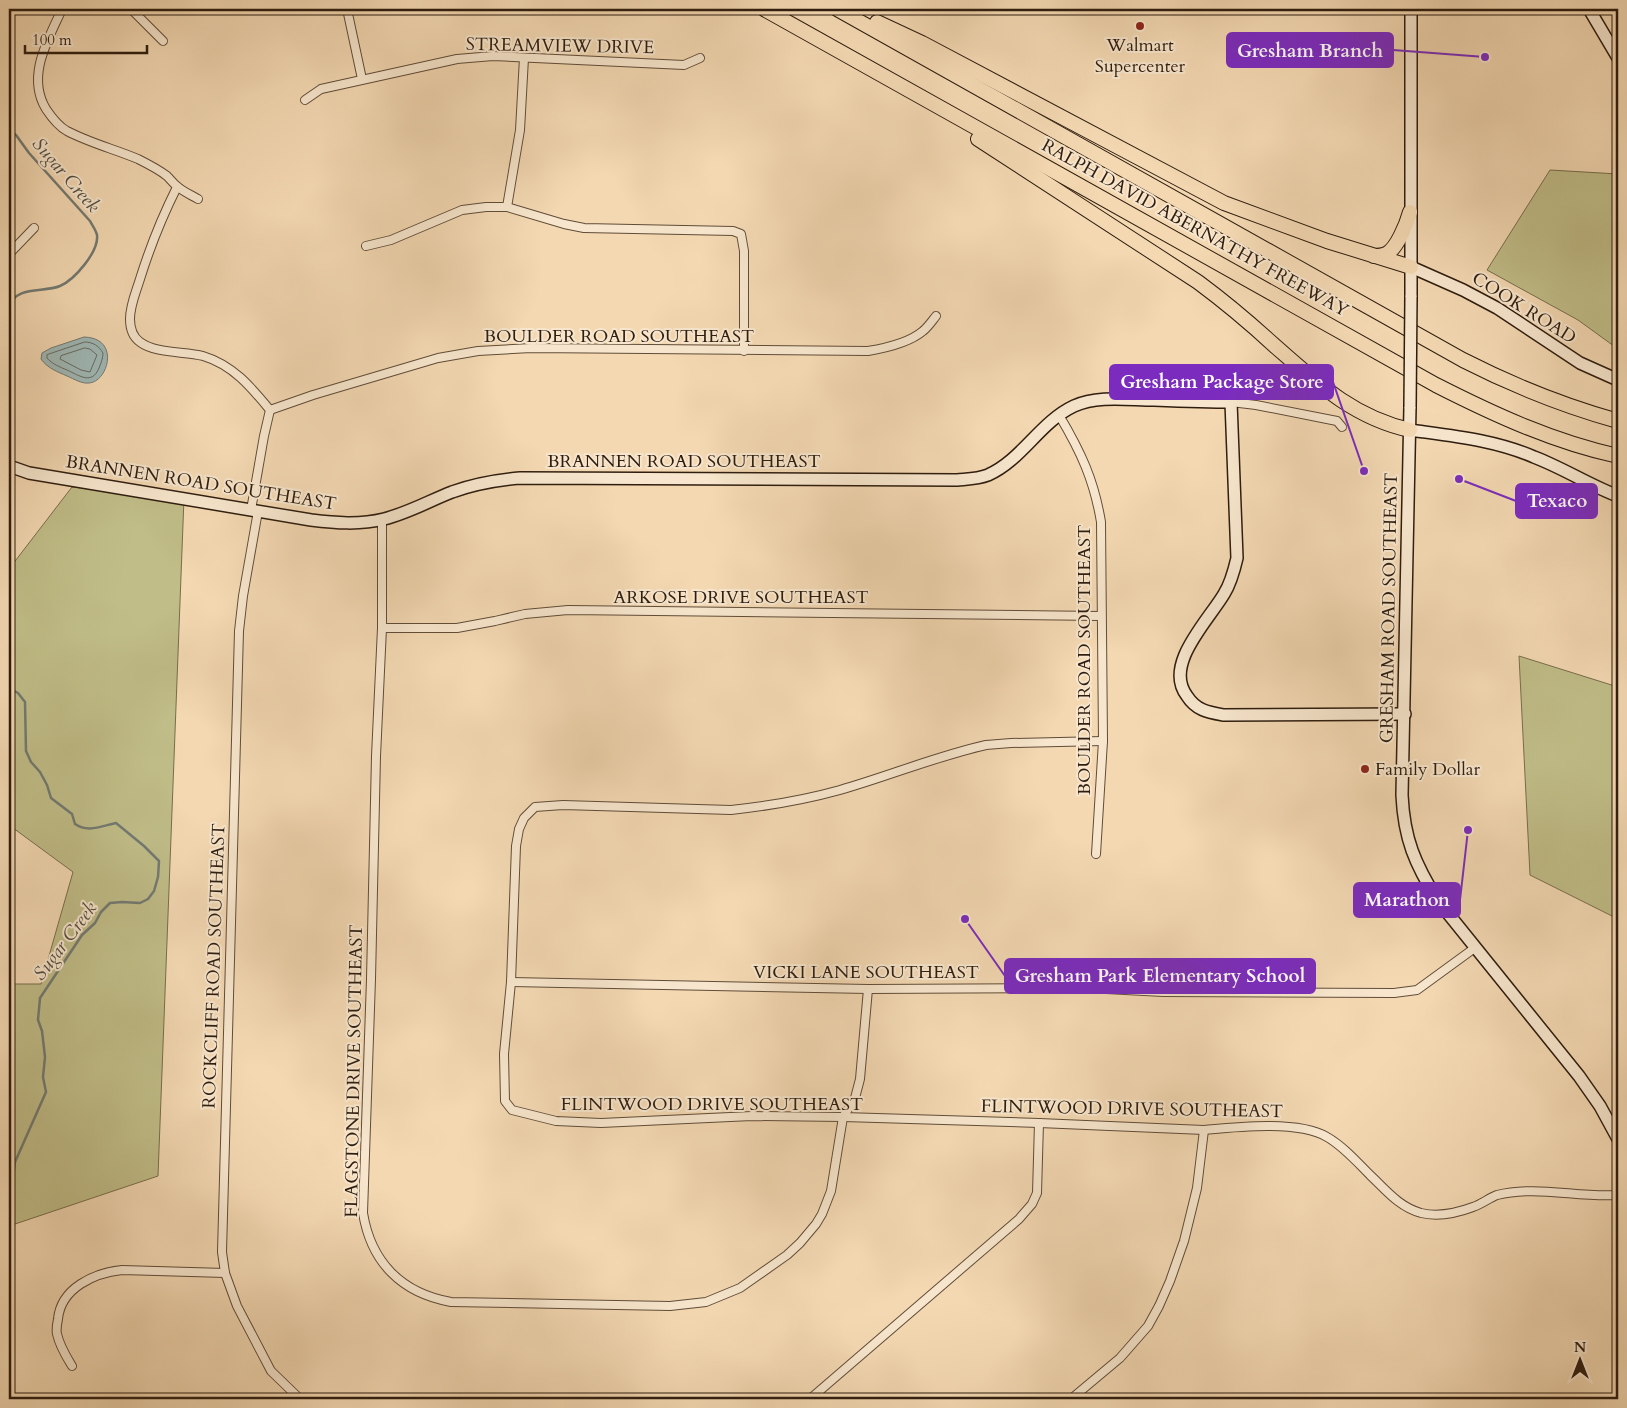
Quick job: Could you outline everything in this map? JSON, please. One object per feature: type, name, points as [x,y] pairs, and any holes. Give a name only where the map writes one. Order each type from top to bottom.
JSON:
[{"type":"highway","name":"RALPH DAVID ABERNATHY FREEWAY","points":[[764,9],[1436,385],[1530,429],[1618,456]]},
{"type":"highway","name":"RALPH DAVID ABERNATHY FREEWAY","points":[[837,9],[1464,360],[1528,391],[1562,404],[1618,421]]},
{"type":"highway","points":[[848,9],[922,42],[1224,203],[1373,256],[1411,267]]},
{"type":"highway","points":[[856,60],[1198,282],[1317,382],[1350,406],[1378,421],[1410,430]]},
{"type":"highway","points":[[1373,256],[1384,255],[1392,249],[1406,225],[1410,212]]},
{"type":"street","points":[[62,9],[43,52],[38,75],[38,88],[42,102],[50,115],[59,126],[66,130],[154,167],[169,178],[177,187],[198,199]]},
{"type":"street","points":[[131,9],[163,41]]},
{"type":"street","points":[[347,9],[362,79]]},
{"type":"street","name":"GRESHAM ROAD SOUTHEAST","points":[[1411,9],[1410,430],[1402,795],[1404,819],[1409,843],[1421,874],[1438,901],[1579,1076],[1600,1106],[1618,1139]]},
{"type":"street","points":[[1589,9],[1618,58]]},
{"type":"street","name":"STREAMVIEW DRIVE","points":[[305,100],[321,88],[457,59],[493,56],[684,65],[700,58]]},
{"type":"street","points":[[507,207],[520,130],[524,58]]},
{"type":"street","points":[[177,187],[152,240],[131,306],[130,320],[134,336],[148,346],[203,356],[226,366],[238,374],[270,410]]},
{"type":"street","points":[[366,246],[391,240],[462,210],[486,206],[507,207],[584,228],[744,231],[744,350]]},
{"type":"street","points":[[9,254],[34,228]]},
{"type":"street","name":"COOK ROAD","points":[[1411,267],[1463,290],[1497,308],[1580,363],[1618,380]]},
{"type":"street","name":"BOULDER ROAD SOUTHEAST","points":[[270,410],[313,395],[438,358],[478,351],[531,348],[868,352],[884,349],[923,332],[936,316]]},
{"type":"street","name":"BRANNEN ROAD SOUTHEAST","points":[[9,466],[29,473],[255,511],[328,522],[360,522],[382,520],[466,487],[520,478],[948,480],[973,478],[987,475],[1000,468],[1059,415],[1075,406],[1101,400],[1231,402],[1337,421],[1342,427]]},
{"type":"street","points":[[1231,402],[1237,558],[1234,572],[1225,593],[1188,648],[1181,664],[1180,682],[1184,694],[1192,703],[1205,712],[1223,715],[1404,714]]},
{"type":"street","name":"ROCKCLIFF ROAD SOUTHEAST","points":[[270,410],[264,436],[239,632],[222,1252],[225,1273],[237,1306],[271,1371],[300,1399]]},
{"type":"street","name":"BOULDER ROAD SOUTHEAST","points":[[1059,415],[1083,458],[1098,507],[1101,544],[1103,741],[1096,854]]},
{"type":"street","points":[[1410,430],[1468,438],[1517,450],[1536,457],[1618,496]]},
{"type":"street","name":"FLAGSTONE DRIVE SOUTHEAST","points":[[382,520],[382,628],[376,756],[363,1213],[371,1243],[387,1269],[416,1291],[433,1298],[451,1302],[670,1306],[694,1304],[718,1298],[751,1282],[800,1243],[816,1224],[831,1191],[843,1117],[855,1098],[860,1079],[868,989]]},
{"type":"street","name":"ARKOSE DRIVE SOUTHEAST","points":[[382,628],[457,628],[495,622],[525,614],[568,610],[1101,616]]},
{"type":"street","name":"FLINTWOOD DRIVE SOUTHEAST","points":[[1103,741],[986,745],[841,790],[779,804],[743,809],[563,805],[535,807],[524,818],[519,829],[516,846],[511,982],[504,1054],[505,1100],[512,1110],[556,1121],[601,1123],[752,1116],[1039,1123],[1204,1130],[1269,1126],[1307,1130],[1327,1137],[1401,1205],[1429,1214],[1438,1215],[1474,1207],[1495,1196],[1518,1191],[1618,1195]]},
{"type":"street","name":"VICKI LANE SOUTHEAST","points":[[511,982],[868,989],[1087,988],[1163,992],[1394,993],[1417,990],[1476,946]]},
{"type":"street","points":[[810,1399],[1019,1219],[1032,1204],[1037,1193],[1039,1123]]},
{"type":"street","points":[[1071,1399],[1120,1358],[1148,1326],[1159,1306],[1181,1249],[1195,1197],[1204,1130]]},
{"type":"street","points":[[72,1366],[62,1351],[56,1333],[58,1314],[64,1300],[76,1286],[98,1274],[122,1270],[225,1273]]},
{"type":"shaded area","points":[[1550,170],[1618,174],[1618,349],[1578,320],[1487,270]]},
{"type":"shaded area","points":[[72,487],[184,498],[158,1176],[9,1226],[9,984],[41,984],[73,872],[9,825],[9,569]]},
{"type":"shaded area","points":[[1519,656],[1618,687],[1618,919],[1530,875]]},
{"type":"water","points":[[84,337],[96,339],[103,344],[107,352],[106,368],[96,381],[86,383],[78,381],[46,365],[41,359],[42,353],[51,348]]},
{"type":"waterway","name":"Sugar Creek","points":[[9,130],[16,135],[29,153],[90,221],[97,235],[97,242],[85,265],[66,283],[53,288],[18,295],[9,307]]},
{"type":"waterway","name":"Sugar Creek","points":[[9,688],[18,693],[25,702],[26,751],[31,762],[40,772],[47,785],[51,798],[72,814],[75,824],[80,827],[95,828],[116,823],[159,861],[158,877],[154,891],[148,899],[140,903],[110,903],[101,912],[95,923],[82,935],[40,998],[38,1020],[42,1031],[45,1057],[43,1077],[46,1092],[15,1162],[9,1208]]},
{"type":"place","name":"Walmart Supercenter","points":[[1140,26]]},
{"type":"place","name":"Gresham Branch","points":[[1485,57]]},
{"type":"place","name":"Gresham Package Store","points":[[1364,471]]},
{"type":"place","name":"Texaco","points":[[1459,479]]},
{"type":"place","name":"Family Dollar","points":[[1365,769]]},
{"type":"place","name":"Marathon","points":[[1468,830]]},
{"type":"place","name":"Gresham Park Elementary School","points":[[965,919]]}]
